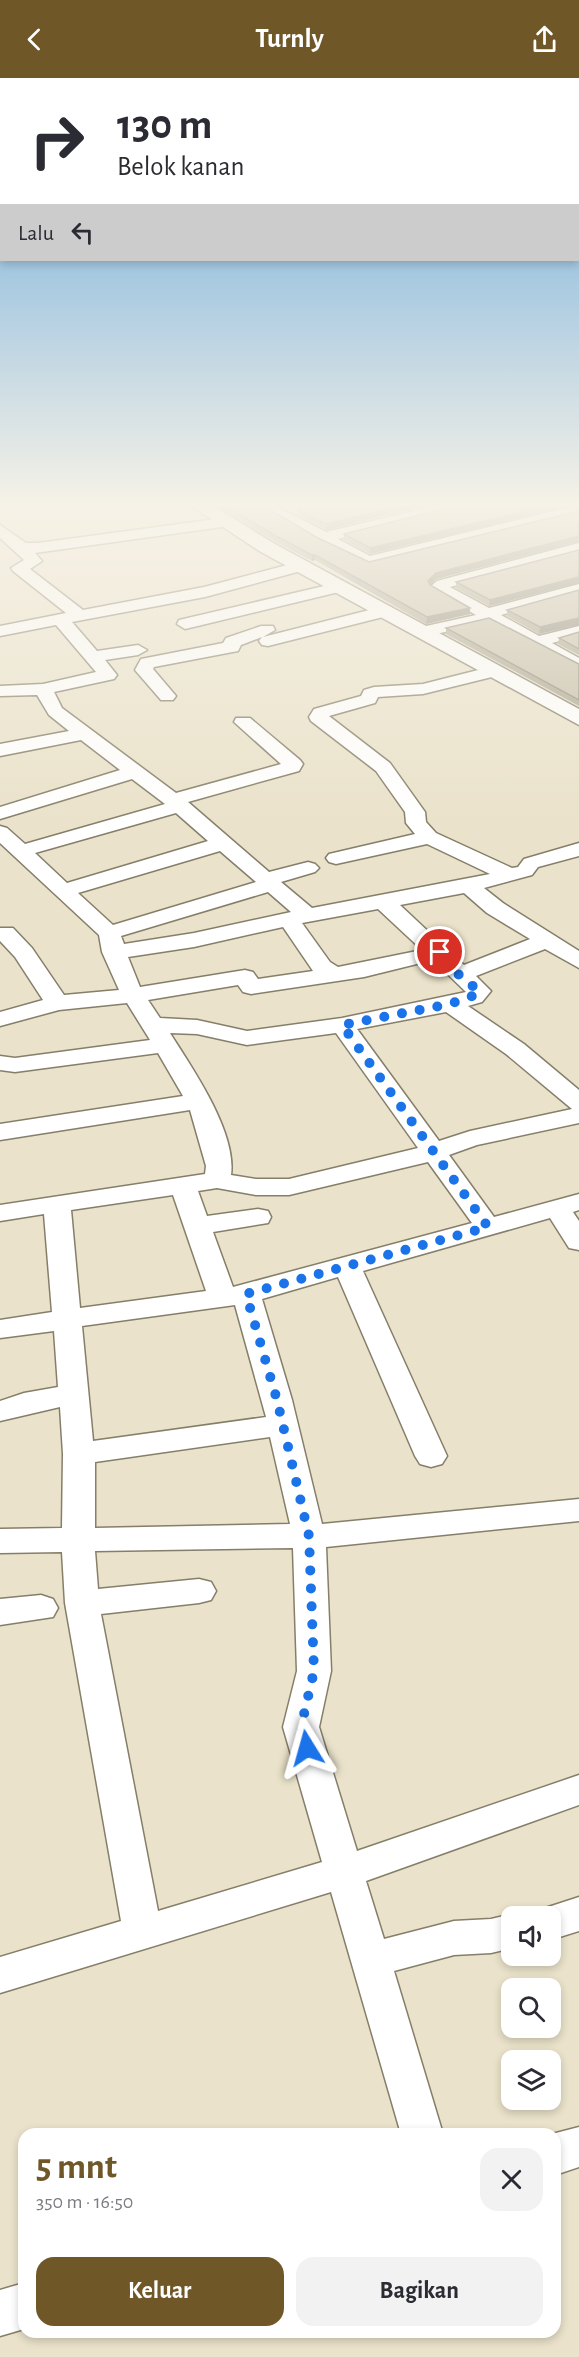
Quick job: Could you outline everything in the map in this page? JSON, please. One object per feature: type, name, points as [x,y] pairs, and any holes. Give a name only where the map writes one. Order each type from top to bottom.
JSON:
[{"type":"street","points":[[75,612],[80,616]]},
{"type":"street","points":[[0,632],[99,612]]},
{"type":"street","points":[[185,624],[235,612]]},
{"type":"street","points":[[243,612],[271,636]]},
{"type":"street","points":[[168,696],[144,670],[147,663],[232,647],[232,642],[383,612]]},
{"type":"street","points":[[386,612],[579,718]]},
{"type":"street","points":[[485,612],[579,665]]},
{"type":"street","points":[[423,632],[499,612]]},
{"type":"street","points":[[0,707],[108,675],[60,619]]},
{"type":"street","points":[[537,642],[579,631]]},
{"type":"street","points":[[50,639],[72,634]]},
{"type":"street","points":[[92,657],[138,650]]},
{"type":"street","points":[[494,671],[423,689],[374,692],[370,694],[369,699],[321,713],[318,717],[383,767],[415,812],[416,823],[429,837],[507,874],[506,877]]},
{"type":"street","points":[[0,691],[46,694]]},
{"type":"street","points":[[46,694],[55,711],[82,734],[177,803],[269,881],[298,917],[322,967],[333,974]]},
{"type":"street","points":[[21,850],[292,767],[293,764],[286,757],[243,722]]},
{"type":"street","points":[[0,750],[28,736],[82,734]]},
{"type":"street","points":[[0,813],[133,772]]},
{"type":"street","points":[[0,832],[21,850],[111,943],[123,978],[190,1084],[207,1120],[219,1166],[217,1180]]},
{"type":"street","points":[[336,858],[429,837]]},
{"type":"street","points":[[62,891],[224,843]]},
{"type":"street","points":[[111,943],[172,944],[298,917],[468,886],[525,871],[531,863],[579,849]]},
{"type":"street","points":[[111,943],[308,868]]},
{"type":"street","points":[[468,886],[495,908],[579,961]]},
{"type":"street","points":[[0,1063],[15,1065],[197,1027],[247,1038],[342,1025],[450,1004],[478,994],[479,991],[459,975],[440,952],[384,902]]},
{"type":"street","points":[[5,933],[24,953],[57,1003]]},
{"type":"street","points":[[459,975],[548,940]]},
{"type":"street","points":[[0,1019],[57,1003],[133,995],[245,977],[251,987],[333,974],[440,952]]},
{"type":"street","points":[[450,1004],[515,1049],[579,1103]]},
{"type":"street","points":[[342,1025],[432,1153],[488,1227]]},
{"type":"street","points":[[0,1132],[198,1101]]},
{"type":"street","points":[[0,1213],[217,1180],[256,1187],[289,1187],[432,1153],[470,1139],[579,1115]]},
{"type":"street","points":[[183,1186],[197,1226],[234,1295],[283,1425],[309,1536],[314,1671],[301,1727],[420,2128]]},
{"type":"street","points":[[57,1205],[79,1454],[78,1539],[82,1603],[143,1933]]},
{"type":"street","points":[[0,1329],[234,1295],[568,1205],[579,1242]]},
{"type":"street","points":[[197,1226],[258,1217]]},
{"type":"street","points":[[347,1266],[431,1456]]},
{"type":"street","points":[[0,1411],[14,1408],[24,1402],[74,1395]]},
{"type":"street","points":[[79,1454],[283,1425]]},
{"type":"street","points":[[0,1541],[341,1535],[579,1510]]},
{"type":"street","points":[[82,1603],[199,1591]]},
{"type":"street","points":[[0,1612],[41,1608]]},
{"type":"street","points":[[0,1975],[344,1872],[579,1790]]},
{"type":"street","points":[[561,1920],[579,1914]]},
{"type":"street","points":[[370,1960],[454,1938],[501,1934]]},
{"type":"street","points":[[561,2152],[579,2147]]},
{"type":"street","points":[[0,2313],[18,2308]]},
{"type":"building","points":[[419,612],[449,612],[427,617]]},
{"type":"building","points":[[512,612],[579,612],[579,618],[540,627]]},
{"type":"building","points":[[489,618],[579,664],[579,700],[446,628]]},
{"type":"building","points":[[579,632],[579,649],[559,638]]},
{"type":"route","points":[[307,1748],[301,1727],[314,1671],[309,1536],[277,1400],[246,1294],[488,1227],[432,1153],[342,1025],[450,1004],[478,994],[479,991],[459,975],[440,952]]}]
